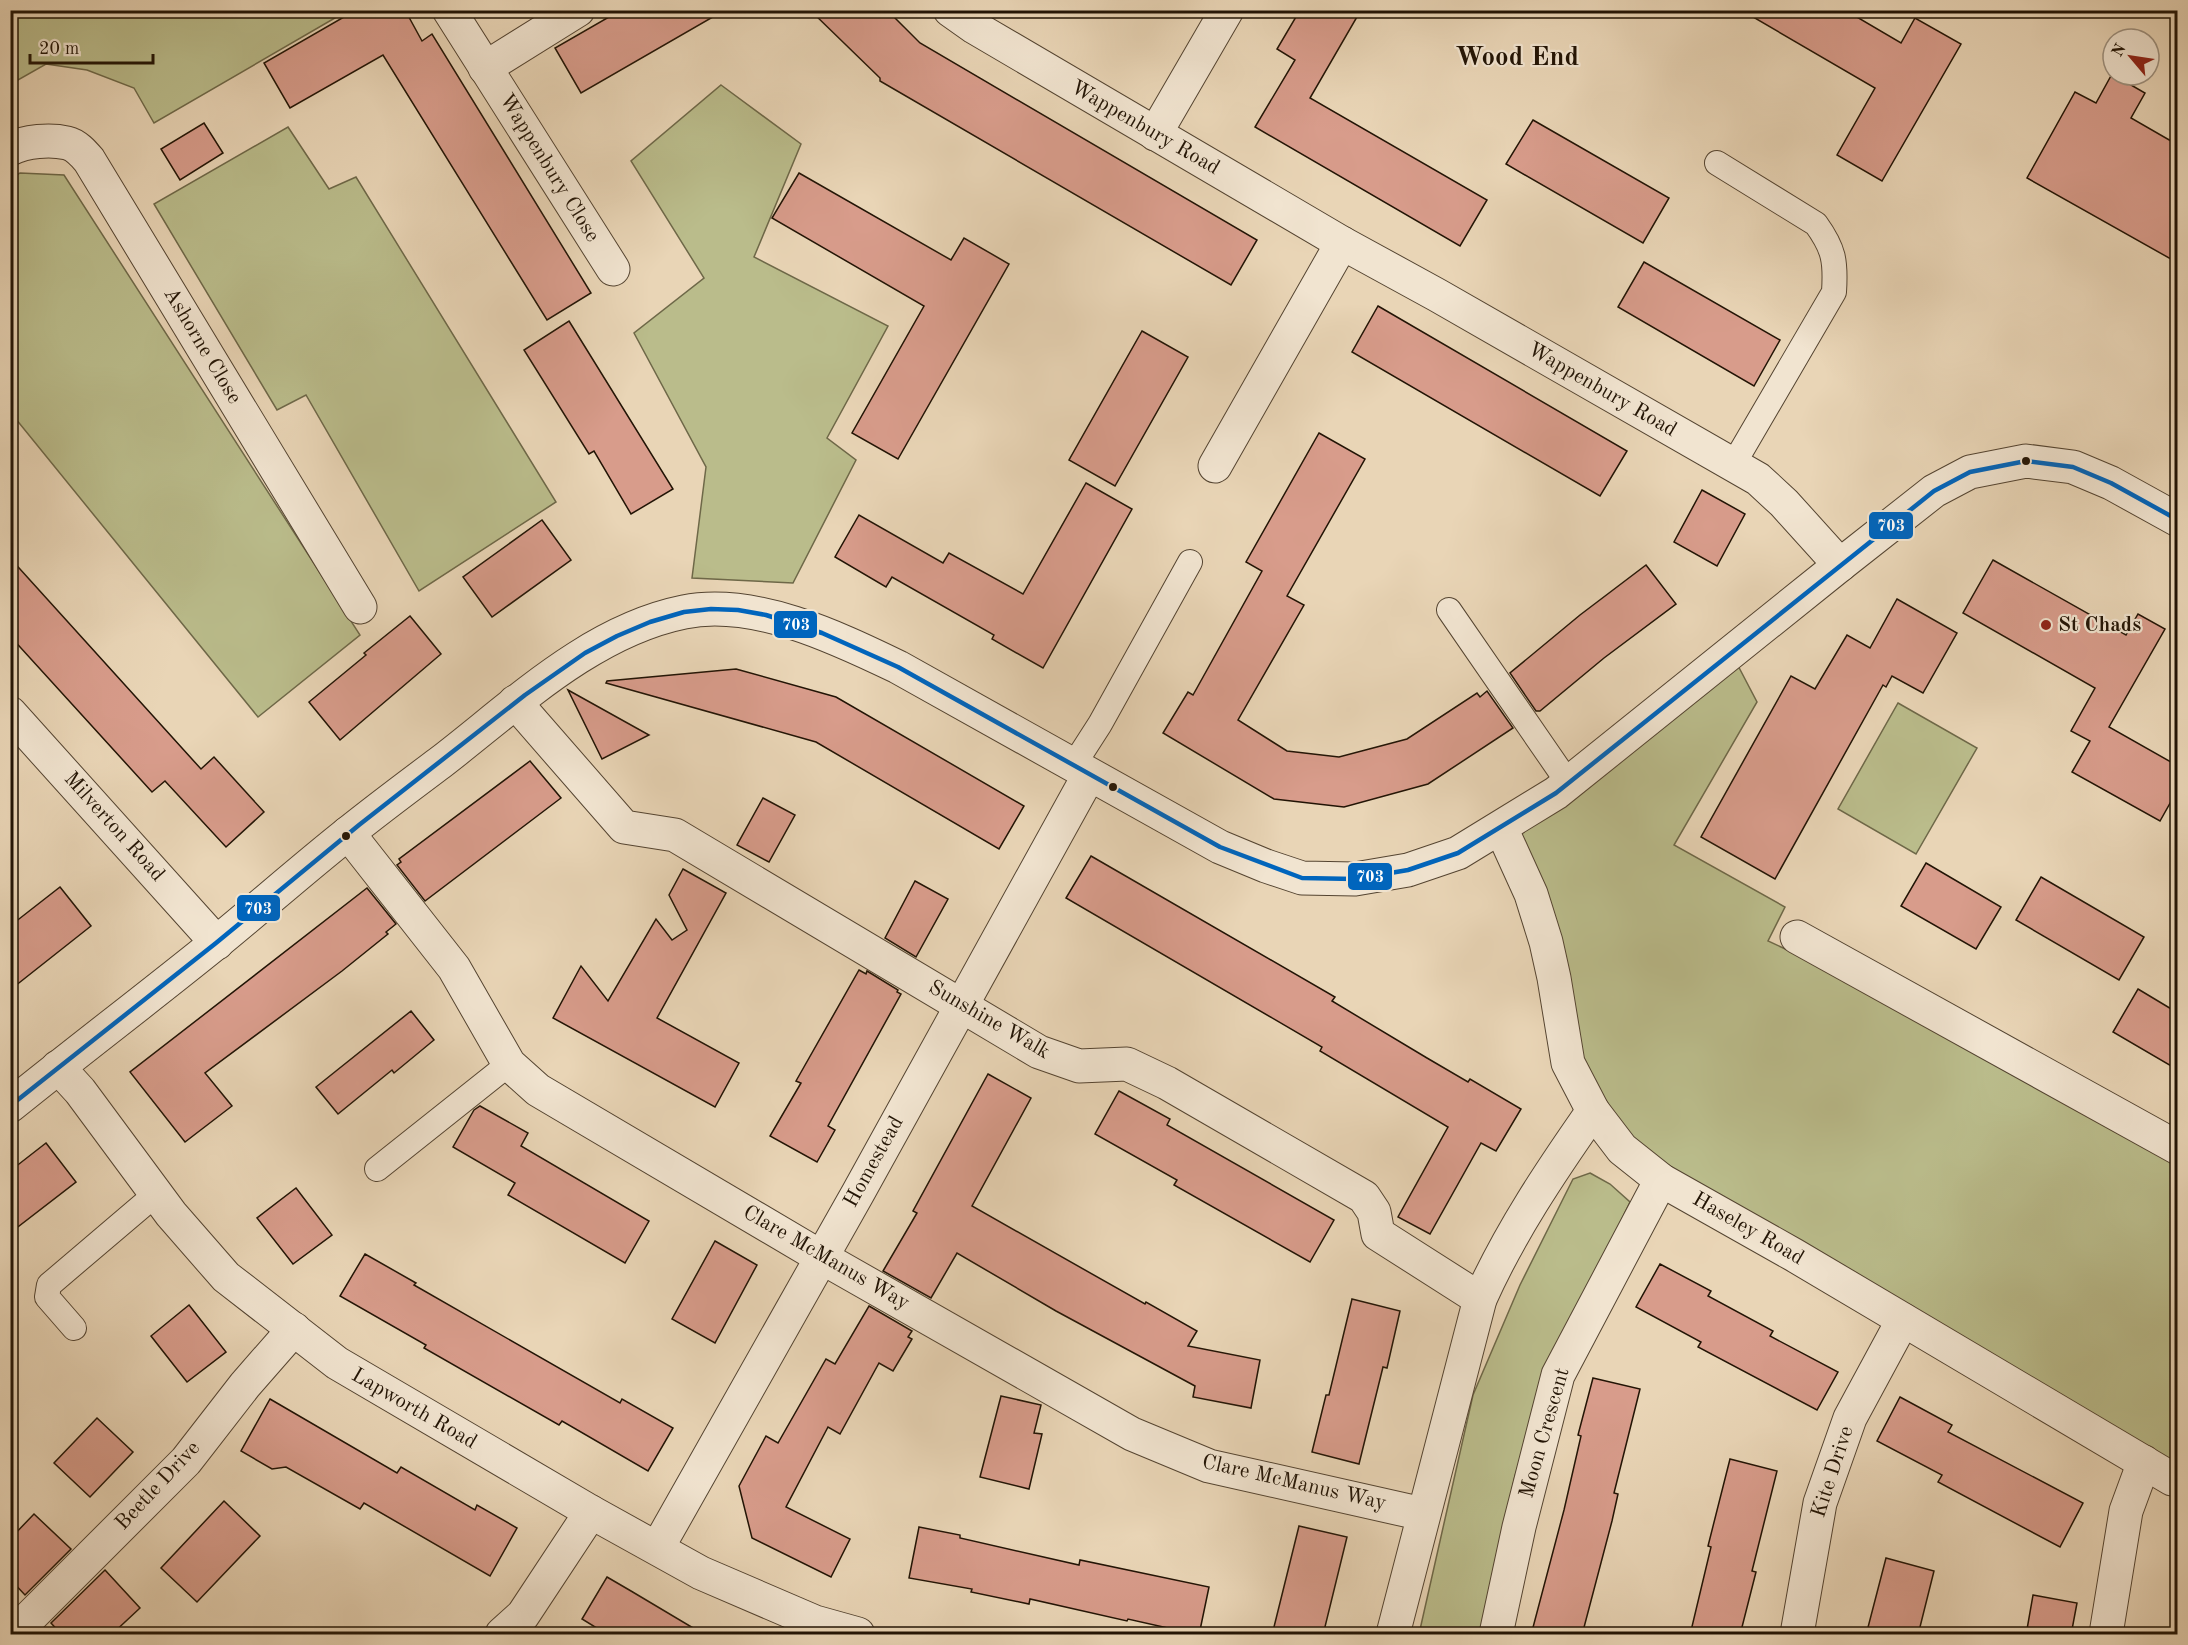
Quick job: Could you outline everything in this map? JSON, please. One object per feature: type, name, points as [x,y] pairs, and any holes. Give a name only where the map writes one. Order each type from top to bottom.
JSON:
[{"type":"street","name":"Wappenbury Close","points":[[450,10],[613,269]]},
{"type":"street","points":[[485,68],[578,10]]},
{"type":"street","name":"Wappenbury Road","points":[[950,10],[974,27],[1342,243],[1758,479],[1785,503],[1840,565]]},
{"type":"street","points":[[1155,134],[1227,10]]},
{"type":"street","name":"Ashorne Close","points":[[10,148],[18,144],[44,141],[68,143],[80,150],[89,160],[360,607]]},
{"type":"street","points":[[1215,466],[1342,243]]},
{"type":"street","points":[[10,1106],[217,943],[348,833],[469,741],[515,702],[600,644],[643,625],[684,612],[719,609],[766,616],[807,627],[851,644],[898,667],[1220,847],[1302,878],[1355,879],[1408,870],[1458,854],[1569,784],[1935,491],[1970,472],[2025,461],[2073,467],[2111,483],[2178,520]]},
{"type":"street","name":"Sunshine Walk","points":[[515,702],[624,827],[675,835],[1039,1052],[1079,1066],[1127,1064],[1167,1083],[1364,1197],[1374,1212],[1378,1234],[1480,1299]]},
{"type":"street","name":"Milverton Road","points":[[10,712],[217,943]]},
{"type":"street","name":"Homestead","points":[[658,1547],[961,1005],[1081,771]]},
{"type":"street","name":"Haseley Road","points":[[1501,828],[1531,894],[1546,942],[1568,1063],[1593,1111],[1622,1149],[1661,1180],[1794,1255],[2172,1479],[2178,1480]]},
{"type":"street","name":"Clare McManus Way","points":[[348,833],[454,968],[509,1064],[538,1090],[821,1257],[1132,1434],[1209,1466],[1423,1514]]},
{"type":"street","points":[[1797,937],[2178,1148]]},
{"type":"street","name":"Lapworth Road","points":[[58,1067],[80,1091],[171,1214],[226,1278],[337,1363],[591,1512],[658,1547],[701,1573],[815,1622],[858,1635]]},
{"type":"street","points":[[1393,1635],[1480,1299],[1497,1262],[1525,1214],[1593,1111]]},
{"type":"street","name":"Moon Crescent","points":[[1496,1635],[1519,1527],[1558,1375],[1661,1180]]},
{"type":"street","name":"Kite Drive","points":[[1797,1635],[1820,1503],[1850,1418],[1903,1320]]},
{"type":"street","name":"Beetle Drive","points":[[13,1635],[186,1461],[244,1385],[294,1329]]},
{"type":"street","points":[[2106,1635],[2126,1511],[2144,1462]]},
{"type":"street","points":[[501,1635],[523,1615],[591,1512]]},
{"type":"lane","points":[[1717,162],[1816,224],[1825,237],[1836,265],[1834,292],[1733,465]]},
{"type":"lane","points":[[1081,771],[1100,724],[1190,562]]},
{"type":"lane","points":[[1449,610],[1569,784]]},
{"type":"lane","points":[[377,1169],[509,1064]]},
{"type":"lane","points":[[74,1328],[47,1297],[49,1285],[156,1194]]},
{"type":"green space","points":[[11,10],[347,11],[154,123],[134,88],[87,70],[46,64],[11,84]]},
{"type":"green space","points":[[721,85],[801,144],[754,257],[888,326],[827,438],[856,460],[793,583],[692,578],[706,467],[634,333],[704,278],[631,161]]},
{"type":"green space","points":[[288,127],[329,189],[356,177],[556,502],[419,591],[306,395],[277,410],[154,204]]},
{"type":"green space","points":[[20,173],[64,175],[360,635],[258,717],[11,413],[11,179]]},
{"type":"green space","points":[[1734,658],[1757,702],[1674,845],[1785,907],[1768,941],[1859,983],[2177,1157],[2177,1464],[1665,1166],[1629,1136],[1603,1102],[1581,1057],[1516,828]]},
{"type":"green space","points":[[1898,703],[1977,748],[1916,854],[1838,809]]},
{"type":"green space","points":[[1590,1173],[1610,1184],[1630,1202],[1543,1385],[1515,1476],[1480,1634],[1419,1634],[1473,1395],[1520,1285],[1573,1179]]},
{"type":"building","points":[[356,10],[405,10],[422,41],[432,34],[591,293],[547,320],[383,55],[290,108],[264,63]]},
{"type":"building","points":[[621,10],[725,10],[581,93],[555,48]]},
{"type":"building","points":[[810,10],[887,10],[920,43],[1257,240],[1231,285],[880,81],[880,78]]},
{"type":"building","points":[[1300,10],[1361,10],[1310,98],[1487,200],[1460,246],[1255,127],[1295,60],[1277,49]]},
{"type":"building","points":[[1741,10],[1845,10],[1901,43],[1915,18],[1961,44],[1882,181],[1837,155],[1875,88]]},
{"type":"building","points":[[2105,87],[2135,87],[2145,93],[2131,118],[2178,145],[2178,263],[2027,178],[2075,92],[2096,103]]},
{"type":"building","points":[[1533,120],[1669,198],[1643,243],[1506,164]]},
{"type":"building","points":[[204,123],[223,153],[180,180],[161,149]]},
{"type":"building","points":[[799,173],[951,260],[964,238],[1009,264],[898,459],[852,433],[924,306],[772,218]]},
{"type":"building","points":[[1644,262],[1780,340],[1754,386],[1618,307]]},
{"type":"building","points":[[1378,306],[1627,451],[1600,496],[1352,352]]},
{"type":"building","points":[[569,321],[673,489],[631,514],[594,451],[589,454],[524,350]]},
{"type":"building","points":[[1142,331],[1188,357],[1115,486],[1069,460]]},
{"type":"building","points":[[1319,433],[1365,459],[1287,596],[1304,605],[1238,720],[1287,751],[1339,757],[1407,739],[1477,693],[1480,697],[1487,691],[1513,728],[1428,784],[1344,807],[1274,799],[1163,733],[1188,692],[1193,695],[1262,571],[1246,562]]},
{"type":"building","points":[[1086,483],[1132,509],[1043,668],[992,639],[994,635],[892,577],[886,587],[835,557],[859,515],[943,563],[949,553],[1023,594]]},
{"type":"building","points":[[1702,490],[1745,514],[1717,566],[1674,542]]},
{"type":"building","points":[[542,520],[571,560],[492,617],[463,577]]},
{"type":"building","points":[[10,558],[201,769],[214,757],[264,812],[226,847],[165,781],[152,792],[10,636]]},
{"type":"building","name":"St Chads","points":[[1993,560],[2126,635],[2138,614],[2165,629],[2109,727],[2178,766],[2178,789],[2160,821],[2072,772],[2090,741],[2071,731],[2095,688],[1963,613]]},
{"type":"building","points":[[1646,565],[1676,604],[1604,658],[1540,711],[1536,711],[1510,673],[1580,615]]},
{"type":"building","points":[[1897,599],[1957,633],[1923,693],[1892,676],[1886,687],[1883,685],[1775,879],[1701,837],[1791,676],[1815,689],[1847,635],[1870,648]]},
{"type":"building","points":[[410,616],[441,654],[340,740],[309,702]]},
{"type":"building","points":[[736,669],[836,697],[1024,806],[999,849],[816,742],[606,683],[607,681]]},
{"type":"building","points":[[568,690],[649,735],[602,759]]},
{"type":"building","points":[[530,761],[561,798],[425,901],[397,865],[401,862],[399,859]]},
{"type":"building","points":[[763,798],[795,815],[769,862],[737,845]]},
{"type":"building","points":[[1091,856],[1335,997],[1332,1001],[1427,1058],[1468,1082],[1470,1079],[1521,1109],[1496,1151],[1481,1143],[1430,1234],[1398,1217],[1448,1127],[1320,1051],[1322,1047],[1066,898]]},
{"type":"building","points":[[1926,863],[2001,907],[1976,949],[1901,906]]},
{"type":"building","points":[[683,869],[726,893],[657,1018],[739,1063],[715,1107],[553,1018],[581,966],[608,1001],[656,919],[672,940],[687,930],[669,895]]},
{"type":"building","points":[[2041,877],[2144,937],[2119,980],[2016,920]]},
{"type":"building","points":[[915,881],[948,899],[916,957],[885,938]]},
{"type":"building","points":[[60,887],[91,926],[10,990],[10,926]]},
{"type":"building","points":[[367,888],[396,924],[386,932],[388,934],[342,971],[205,1073],[232,1106],[185,1142],[130,1072]]},
{"type":"building","points":[[859,970],[866,974],[867,971],[901,994],[828,1126],[835,1130],[817,1162],[770,1136],[801,1083],[796,1081]]},
{"type":"building","points":[[2138,989],[2178,1013],[2178,1070],[2113,1032]]},
{"type":"building","points":[[411,1011],[434,1040],[394,1073],[392,1070],[338,1114],[316,1087]]},
{"type":"building","points":[[988,1074],[1031,1098],[972,1206],[1197,1331],[1188,1346],[1260,1360],[1251,1408],[1193,1397],[1195,1386],[1056,1311],[957,1253],[931,1298],[883,1271],[917,1213],[913,1211]]},
{"type":"building","points":[[1119,1091],[1170,1119],[1167,1125],[1334,1220],[1310,1262],[1174,1185],[1177,1180],[1095,1134]]},
{"type":"building","points":[[480,1106],[528,1133],[521,1146],[649,1221],[625,1263],[508,1195],[515,1183],[453,1147],[474,1110]]},
{"type":"building","points":[[46,1143],[76,1182],[10,1233],[10,1171]]},
{"type":"building","points":[[296,1188],[332,1235],[293,1264],[257,1218]]},
{"type":"building","points":[[715,1241],[757,1265],[715,1343],[672,1319]]},
{"type":"building","points":[[365,1254],[416,1283],[414,1285],[620,1403],[622,1399],[673,1428],[648,1471],[562,1421],[559,1425],[424,1348],[426,1345],[340,1296]]},
{"type":"building","points":[[1660,1264],[1711,1291],[1708,1296],[1773,1331],[1770,1336],[1838,1372],[1817,1410],[1698,1347],[1701,1342],[1636,1307]]},
{"type":"building","points":[[1352,1299],[1400,1311],[1387,1368],[1383,1367],[1359,1464],[1312,1452],[1326,1395],[1329,1395]]},
{"type":"building","points":[[189,1305],[226,1352],[187,1382],[151,1336]]},
{"type":"building","points":[[869,1306],[912,1331],[908,1337],[912,1339],[893,1371],[879,1363],[840,1434],[828,1427],[786,1507],[850,1539],[831,1577],[752,1538],[739,1486],[766,1436],[778,1443],[826,1359],[835,1364]]},
{"type":"building","points":[[1593,1378],[1640,1389],[1614,1493],[1618,1494],[1612,1521],[1582,1635],[1531,1635],[1564,1510],[1581,1436],[1578,1435]]},
{"type":"building","points":[[1001,1396],[1041,1405],[1034,1433],[1042,1434],[1029,1489],[980,1477]]},
{"type":"building","points":[[1900,1397],[1952,1425],[1948,1432],[2083,1503],[2060,1547],[1938,1482],[1942,1475],[1877,1441]]},
{"type":"building","points":[[270,1399],[397,1473],[401,1467],[475,1510],[477,1505],[517,1528],[490,1576],[364,1503],[360,1509],[286,1467],[272,1469],[241,1451]]},
{"type":"building","points":[[97,1418],[133,1452],[90,1497],[54,1463]]},
{"type":"building","points":[[1730,1459],[1777,1471],[1752,1571],[1756,1572],[1740,1635],[1690,1635],[1711,1547],[1708,1546]]},
{"type":"building","points":[[224,1501],[260,1536],[197,1602],[161,1568]]},
{"type":"building","points":[[34,1514],[71,1549],[25,1595],[10,1579],[10,1539]]},
{"type":"building","points":[[1299,1526],[1347,1537],[1323,1635],[1272,1635]]},
{"type":"building","points":[[919,1527],[1079,1565],[1080,1560],[1209,1587],[1199,1635],[1030,1599],[1029,1604],[971,1592],[972,1589],[909,1578]]},
{"type":"building","points":[[1886,1558],[1934,1571],[1918,1635],[1866,1635]]},
{"type":"building","points":[[105,1570],[140,1608],[111,1635],[62,1635],[51,1623]]},
{"type":"building","points":[[607,1577],[705,1635],[608,1635],[582,1619]]},
{"type":"building","points":[[2033,1595],[2077,1603],[2071,1635],[2026,1635]]},
{"type":"transit line","name":"703","points":[[10,1106],[216,943],[359,825],[525,695],[585,653],[617,636],[650,622],[684,612],[711,609],[738,610],[766,615],[822,633],[898,667],[1220,847],[1302,878],[1355,879],[1408,870],[1458,853],[1556,793],[1934,491],[1970,472],[2026,461],[2073,467],[2111,483],[2178,520]]},
{"type":"place","name":"St Chads","points":[[2046,625]]},
{"type":"district","name":"Wood End","points":[[1517,57]]}]
